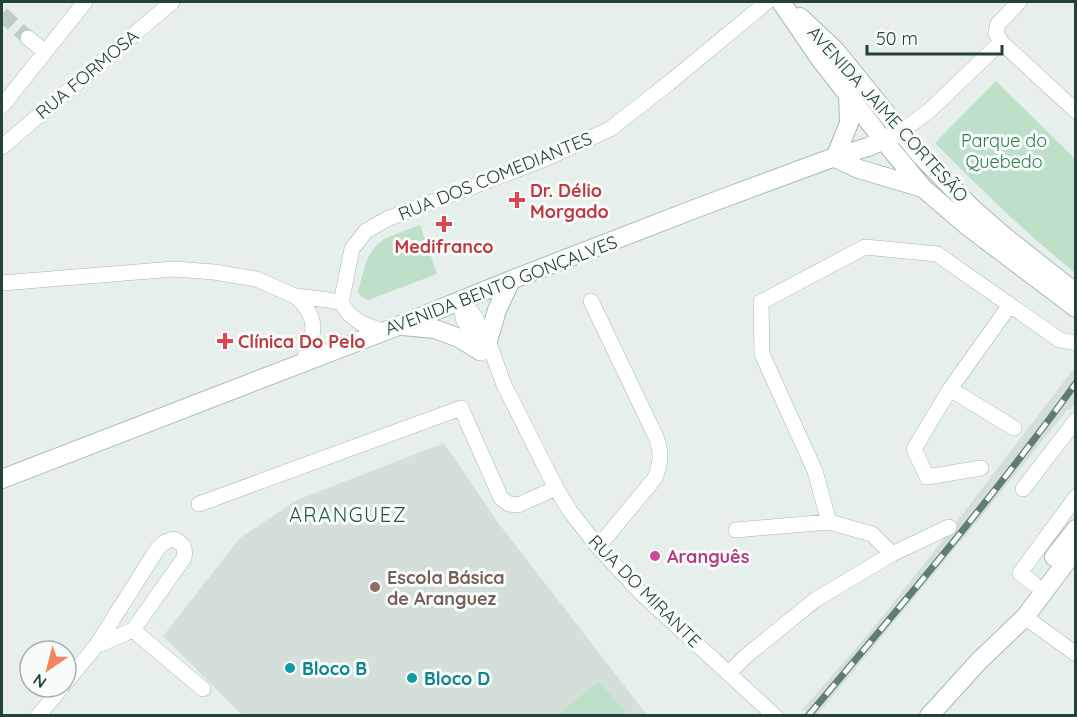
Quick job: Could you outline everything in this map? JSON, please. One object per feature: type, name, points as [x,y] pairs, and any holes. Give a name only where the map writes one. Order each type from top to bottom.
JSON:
[{"type":"main road","name":"AVENIDA JAIME CORTESÃO","points":[[783,2],[820,59],[923,188],[966,225],[1076,308]]},
{"type":"main road","name":"AVENIDA JAIME CORTESÃO","points":[[783,2],[836,50],[921,156],[973,209],[1076,293]]},
{"type":"main road","points":[[848,94],[849,123],[835,158],[859,169],[923,188]]},
{"type":"main road","name":"AVENIDA BENTO GONÇALVES","points":[[2,479],[705,205],[884,141],[901,132]]},
{"type":"main road","points":[[390,329],[435,328],[484,346],[511,280]]},
{"type":"main road","points":[[979,661],[1001,627],[1076,529]]},
{"type":"main road","points":[[929,716],[979,661],[1025,617],[1076,549]]},
{"type":"street","points":[[2,106],[85,2]]},
{"type":"street","name":"RUA FORMOSA","points":[[2,147],[172,2]]},
{"type":"street","name":"RUA DOS COMEDIANTES","points":[[341,303],[352,249],[366,231],[387,219],[544,159],[610,129],[767,2]]},
{"type":"street","points":[[1019,2],[998,24],[996,33],[1001,42],[1076,111]]},
{"type":"street","points":[[28,38],[44,51]]},
{"type":"street","points":[[901,132],[930,110],[1001,42]]},
{"type":"street","points":[[829,522],[815,471],[762,354],[761,302],[865,247],[937,254],[1060,340],[1076,343]]},
{"type":"street","points":[[2,283],[174,269],[214,272],[256,279],[296,296],[341,303],[361,323],[390,329]]},
{"type":"street","points":[[296,296],[305,304],[310,313],[314,329],[311,345],[303,362]]},
{"type":"street","name":"RUA DO MIRANTE","points":[[461,300],[475,317],[484,346],[570,511],[598,547],[641,593],[775,716]]},
{"type":"street","points":[[591,301],[660,449],[660,464],[655,478],[598,547]]},
{"type":"street","points":[[981,468],[927,477],[914,449],[950,389],[1010,305]]},
{"type":"street","points":[[950,389],[1014,429]]},
{"type":"street","points":[[199,504],[460,408],[501,498],[509,504],[518,505],[556,488]]},
{"type":"street","points":[[1023,489],[1076,420]]},
{"type":"street","points":[[1034,584],[1020,573],[1076,497]]},
{"type":"street","points":[[736,530],[829,522],[872,534],[892,554]]},
{"type":"street","points":[[729,674],[746,656],[815,600],[892,554],[950,527]]},
{"type":"street","points":[[78,668],[96,646],[158,548],[174,539],[181,542],[185,550],[184,558],[133,630],[96,646]]},
{"type":"street","points":[[1025,617],[1076,654]]},
{"type":"street","points":[[133,630],[203,689]]},
{"type":"street","points":[[38,716],[52,699]]},
{"type":"shaded area","points":[[1075,367],[1075,403],[1070,410],[1068,409],[817,715],[811,715],[803,709],[870,632]]},
{"type":"shaded area","name":"Escola Básica de Aranguez","points":[[444,443],[499,524],[647,715],[242,715],[163,636],[240,538],[297,500]]},
{"type":"green space","name":"Parque do Quebedo","points":[[996,81],[1075,159],[1075,188],[1073,191],[1076,194],[1076,270],[1074,272],[1020,225],[935,143]]},
{"type":"green space","points":[[420,225],[437,274],[368,300],[360,296],[358,292],[366,263],[377,245],[387,238]]},
{"type":"green space","points":[[599,681],[627,715],[557,715]]},
{"type":"tunnel","points":[[2,14],[28,38]]},
{"type":"railway","points":[[808,716],[979,511],[1076,383]]},
{"type":"place","name":"Dr. Délio Morgado","points":[[517,200]]},
{"type":"place","name":"Medifranco","points":[[444,224]]},
{"type":"place","name":"Clínica Do Pelo","points":[[225,341]]},
{"type":"place","name":"Aranguês","points":[[655,556]]},
{"type":"place","name":"Escola Básica de Aranguez","points":[[375,587]]},
{"type":"place","name":"Bloco B","points":[[290,668]]},
{"type":"place","name":"Bloco D","points":[[412,678]]},
{"type":"district","name":"ARANGUEZ","points":[[348,514]]}]
